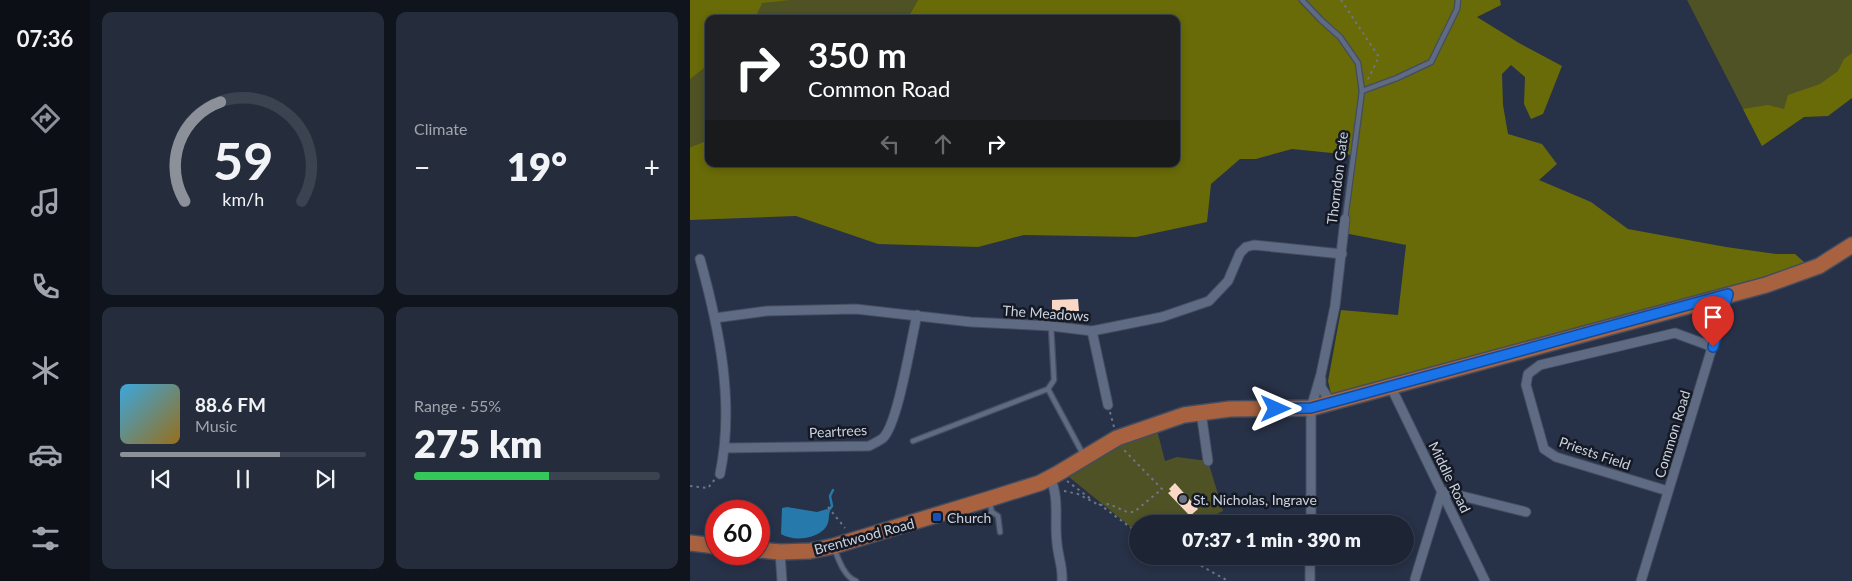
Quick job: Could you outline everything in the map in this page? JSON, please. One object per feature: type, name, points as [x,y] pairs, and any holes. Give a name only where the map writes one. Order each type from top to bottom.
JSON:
[{"type":"main road","name":"Brentwood Road","points":[[770,551],[810,551],[990,506],[1054,481],[1084,456],[1115,439],[1150,425],[1201,412],[1230,408],[1311,408],[1331,403],[1390,385],[1766,285],[1819,266],[1852,245]]},
{"type":"main road","points":[[690,543],[705,545]]},
{"type":"street","name":"Thorndon Gate","points":[[1310,515],[1311,408],[1321,374],[1335,306],[1345,219]]},
{"type":"street","name":"The Meadows","points":[[716,318],[805,309],[856,309],[971,322],[1051,326],[1092,331],[1162,317],[1209,301],[1228,281],[1240,253],[1246,247],[1254,245],[1342,254]]},
{"type":"street","points":[[700,259],[716,318],[726,388],[725,448],[720,474]]},
{"type":"street","name":"Common Road","points":[[1641,581],[1728,294]]},
{"type":"street","name":"Peartrees","points":[[725,448],[869,446],[882,438],[890,426],[917,315]]},
{"type":"street","points":[[1092,331],[1108,405]]},
{"type":"street","name":"Priests Field","points":[[1668,491],[1556,457],[1544,448],[1526,385],[1528,374],[1540,364],[1674,333],[1713,347]]},
{"type":"street","points":[[1321,374],[1321,387],[1331,403]]},
{"type":"street","name":"Middle Road","points":[[1390,385],[1485,581]]},
{"type":"street","points":[[1201,412],[1208,461]]},
{"type":"street","points":[[1054,481],[1057,544],[1063,568],[1062,581]]},
{"type":"street","points":[[1414,579],[1442,491],[1526,512]]},
{"type":"street","points":[[780,552],[782,581]]},
{"type":"street","points":[[1310,565],[1310,581]]},
{"type":"lane","name":"Thorndon Gate","points":[[1302,0],[1320,20],[1340,37],[1358,63],[1362,91],[1345,219]]},
{"type":"lane","points":[[1362,91],[1397,78],[1431,62],[1458,9],[1458,0]]},
{"type":"lane","points":[[912,441],[1048,389],[1054,380],[1051,326]]},
{"type":"lane","points":[[1048,389],[1084,456]]},
{"type":"lane","points":[[1672,436],[1684,439]]},
{"type":"lane","points":[[983,520],[990,506],[998,516],[1000,532]]},
{"type":"lane","points":[[834,546],[840,563],[852,580],[856,581]]},
{"type":"path","points":[[1342,0],[1379,57],[1362,91]]},
{"type":"path","points":[[1054,481],[1099,505],[1109,504],[1126,512],[1134,512],[1162,488],[1115,439],[1108,405]]},
{"type":"path","points":[[690,486],[708,488],[720,474]]},
{"type":"path","points":[[1054,481],[1099,505],[1129,527]]},
{"type":"path","points":[[828,507],[845,528]]},
{"type":"path","points":[[1200,565],[1228,581]]},
{"type":"green space","points":[[690,0],[918,0],[909,15],[705,15],[705,141],[690,147]]},
{"type":"green space","points":[[1687,0],[1852,0],[1852,83],[1762,146]]},
{"type":"green space","points":[[1157,430],[1165,461],[1177,457],[1208,461],[1223,511],[1215,515],[1129,515],[1129,526],[1069,477],[1118,446]]},
{"type":"shaded area","points":[[690,0],[790,0],[762,3],[757,15],[705,15],[705,67],[690,79]]},
{"type":"shaded area","points":[[918,0],[1500,0],[1501,5],[1477,17],[1519,43],[1562,66],[1543,114],[1531,119],[1524,104],[1525,77],[1511,65],[1502,74],[1503,105],[1508,134],[1542,144],[1557,164],[1539,180],[1591,202],[1628,229],[1726,247],[1776,254],[1795,254],[1812,269],[1333,402],[1328,381],[1341,310],[1398,315],[1406,245],[1344,233],[1352,155],[1292,149],[1256,159],[1240,159],[1211,184],[1207,222],[1136,237],[1024,235],[978,247],[878,244],[796,216],[690,220],[690,147],[705,141],[705,167],[1180,167],[1180,15],[909,15]]},
{"type":"shaded area","points":[[1852,53],[1852,98],[1828,116],[1804,117],[1762,146],[1743,109],[1768,105],[1784,109],[1788,95],[1820,84],[1838,71],[1844,59]]},
{"type":"water","points":[[787,507],[817,512],[827,509],[830,511],[827,525],[822,531],[811,537],[792,538],[781,534],[782,508]]},
{"type":"building","points":[[1078,299],[1079,311],[1052,312],[1052,300]]},
{"type":"building","name":"St. Nicholas, Ingrave","points":[[1175,483],[1198,509],[1189,515],[1168,493],[1171,491],[1169,489]]},
{"type":"waterway","points":[[829,510],[832,506],[830,496],[833,490]]},
{"type":"place","name":"St. Nicholas, Ingrave","points":[[1183,499]]},
{"type":"place","name":"Church","points":[[937,517]]},
{"type":"route","points":[[1276,409],[1311,408],[1728,294],[1713,347]]}]
